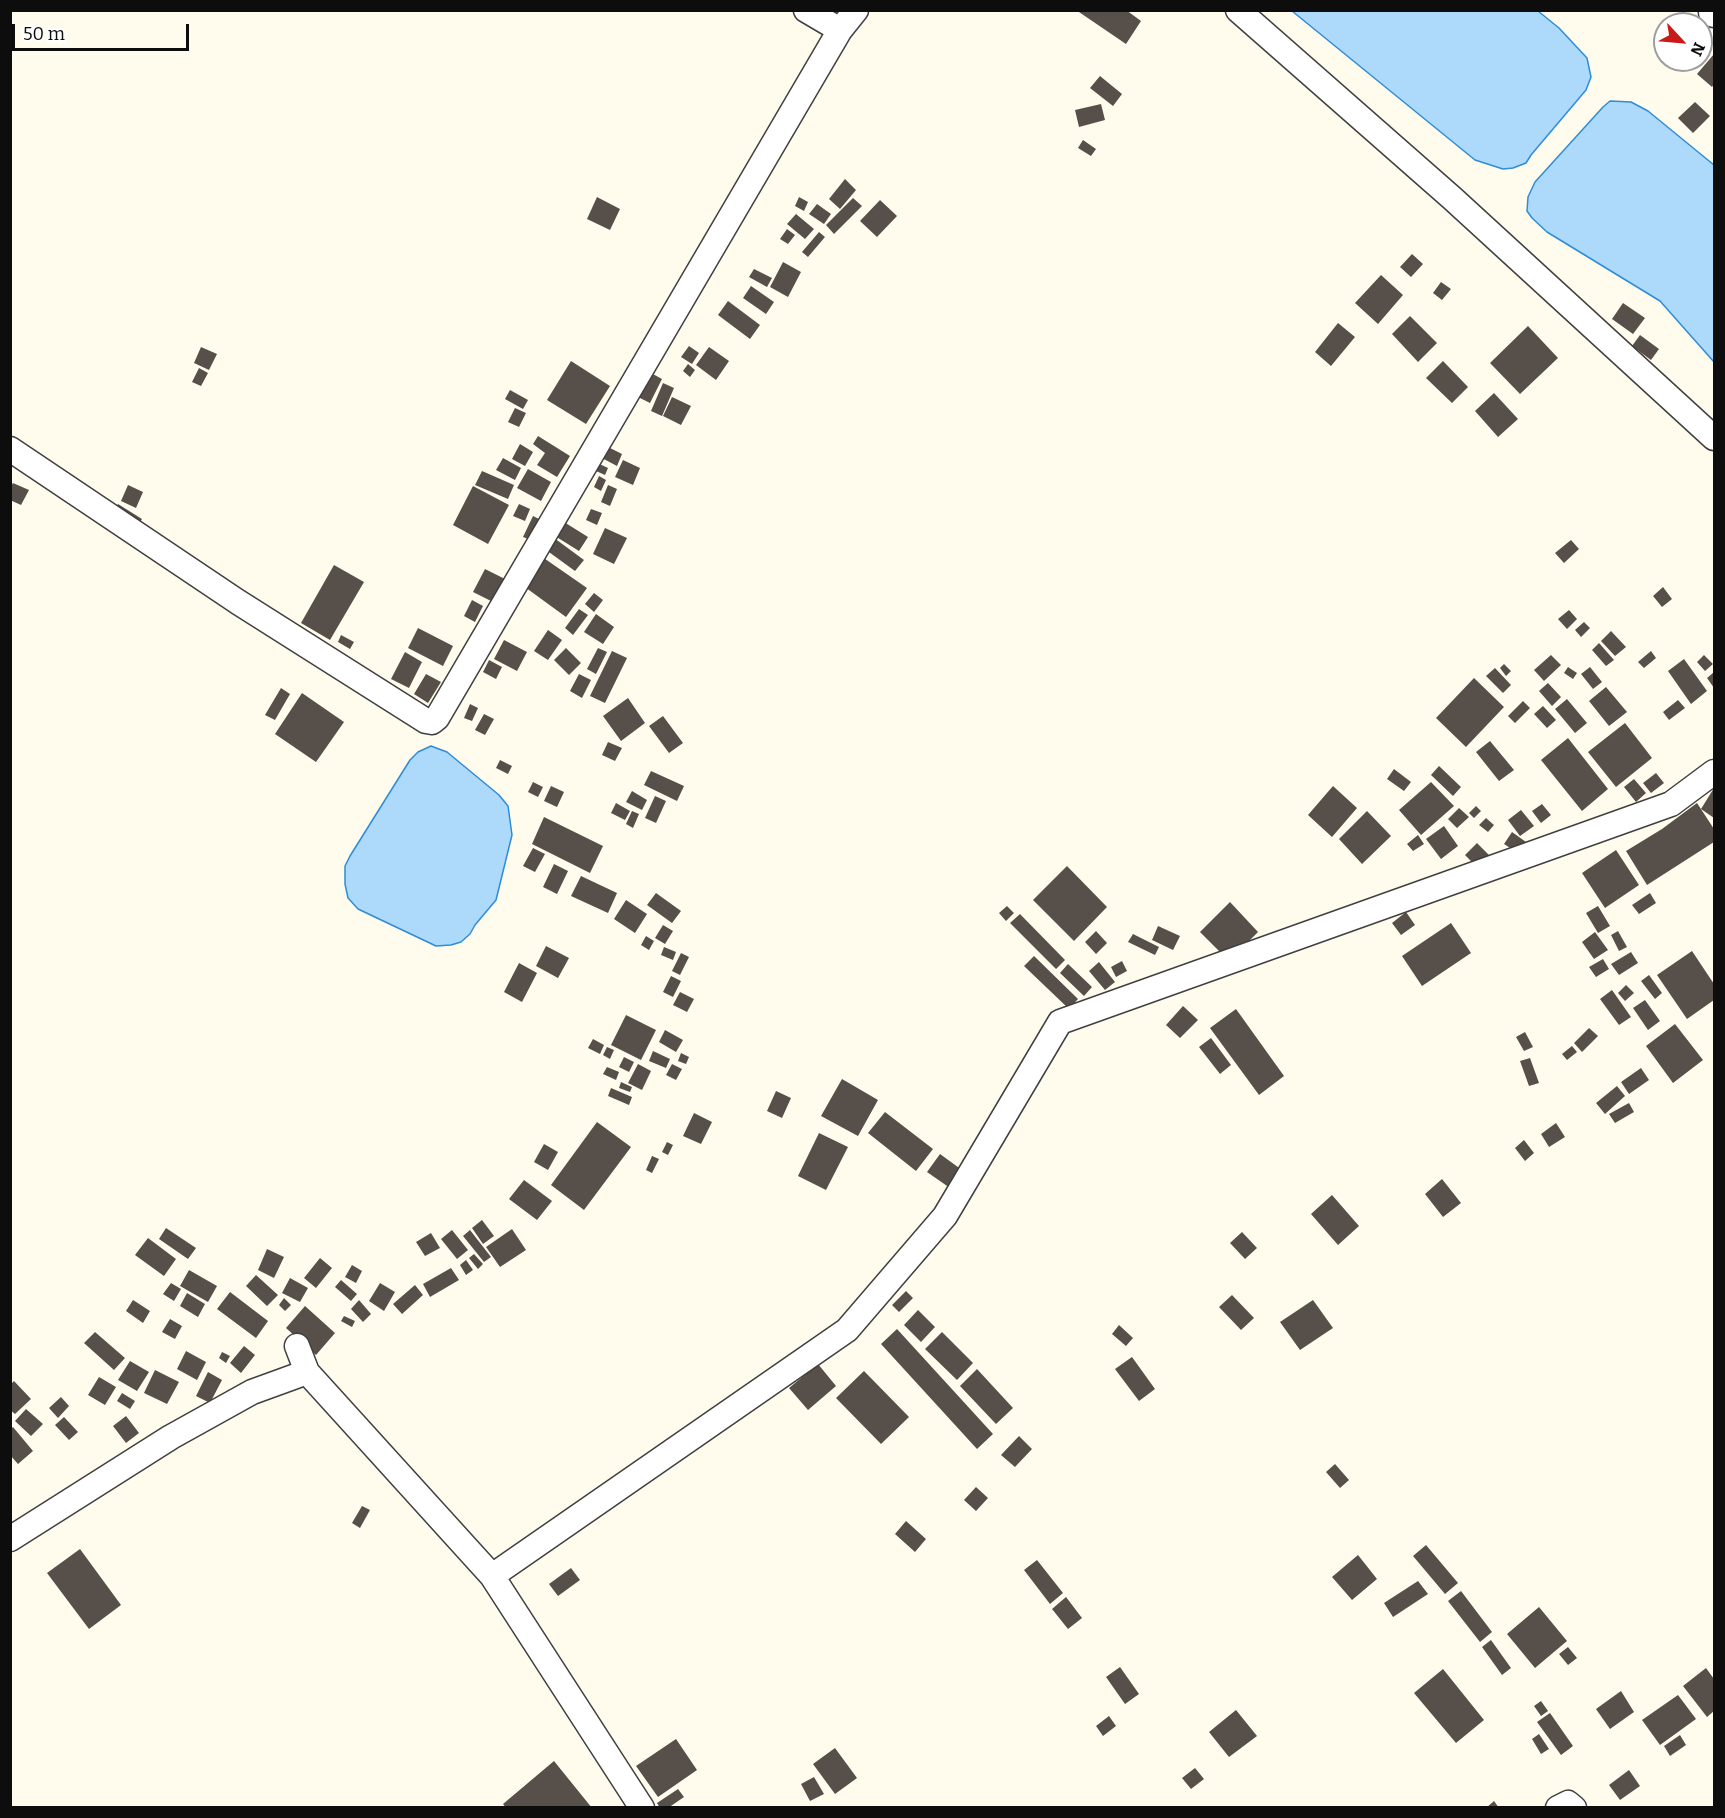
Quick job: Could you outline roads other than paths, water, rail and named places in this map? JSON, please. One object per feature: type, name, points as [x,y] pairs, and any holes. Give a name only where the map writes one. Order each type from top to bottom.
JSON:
[{"type":"street","points":[[806,10],[840,30]]},
{"type":"street","points":[[10,449],[238,602],[426,721],[432,722],[437,718],[840,30],[856,10]]},
{"type":"street","points":[[1238,10],[1452,198],[1714,438]]},
{"type":"street","points":[[492,1576],[848,1330],[945,1216],[1060,1022],[1671,804],[1714,772]]},
{"type":"street","points":[[297,1346],[307,1372],[492,1576],[642,1808]]},
{"type":"street","points":[[10,1539],[171,1437],[252,1392],[307,1372]]},
{"type":"street","points":[[1558,1808],[1568,1803],[1574,1808]]},
{"type":"water","points":[[1292,11],[1538,11],[1559,28],[1587,58],[1591,77],[1586,90],[1526,163],[1503,169],[1475,160]]},
{"type":"water","points":[[1610,101],[1631,102],[1648,111],[1714,165],[1714,362],[1660,301],[1547,232],[1527,211],[1528,197],[1535,182]]},
{"type":"water","points":[[431,746],[447,752],[499,795],[508,806],[512,835],[496,900],[461,942],[436,946],[358,909],[348,898],[345,884],[345,866],[350,856],[410,760],[418,752]]}]
